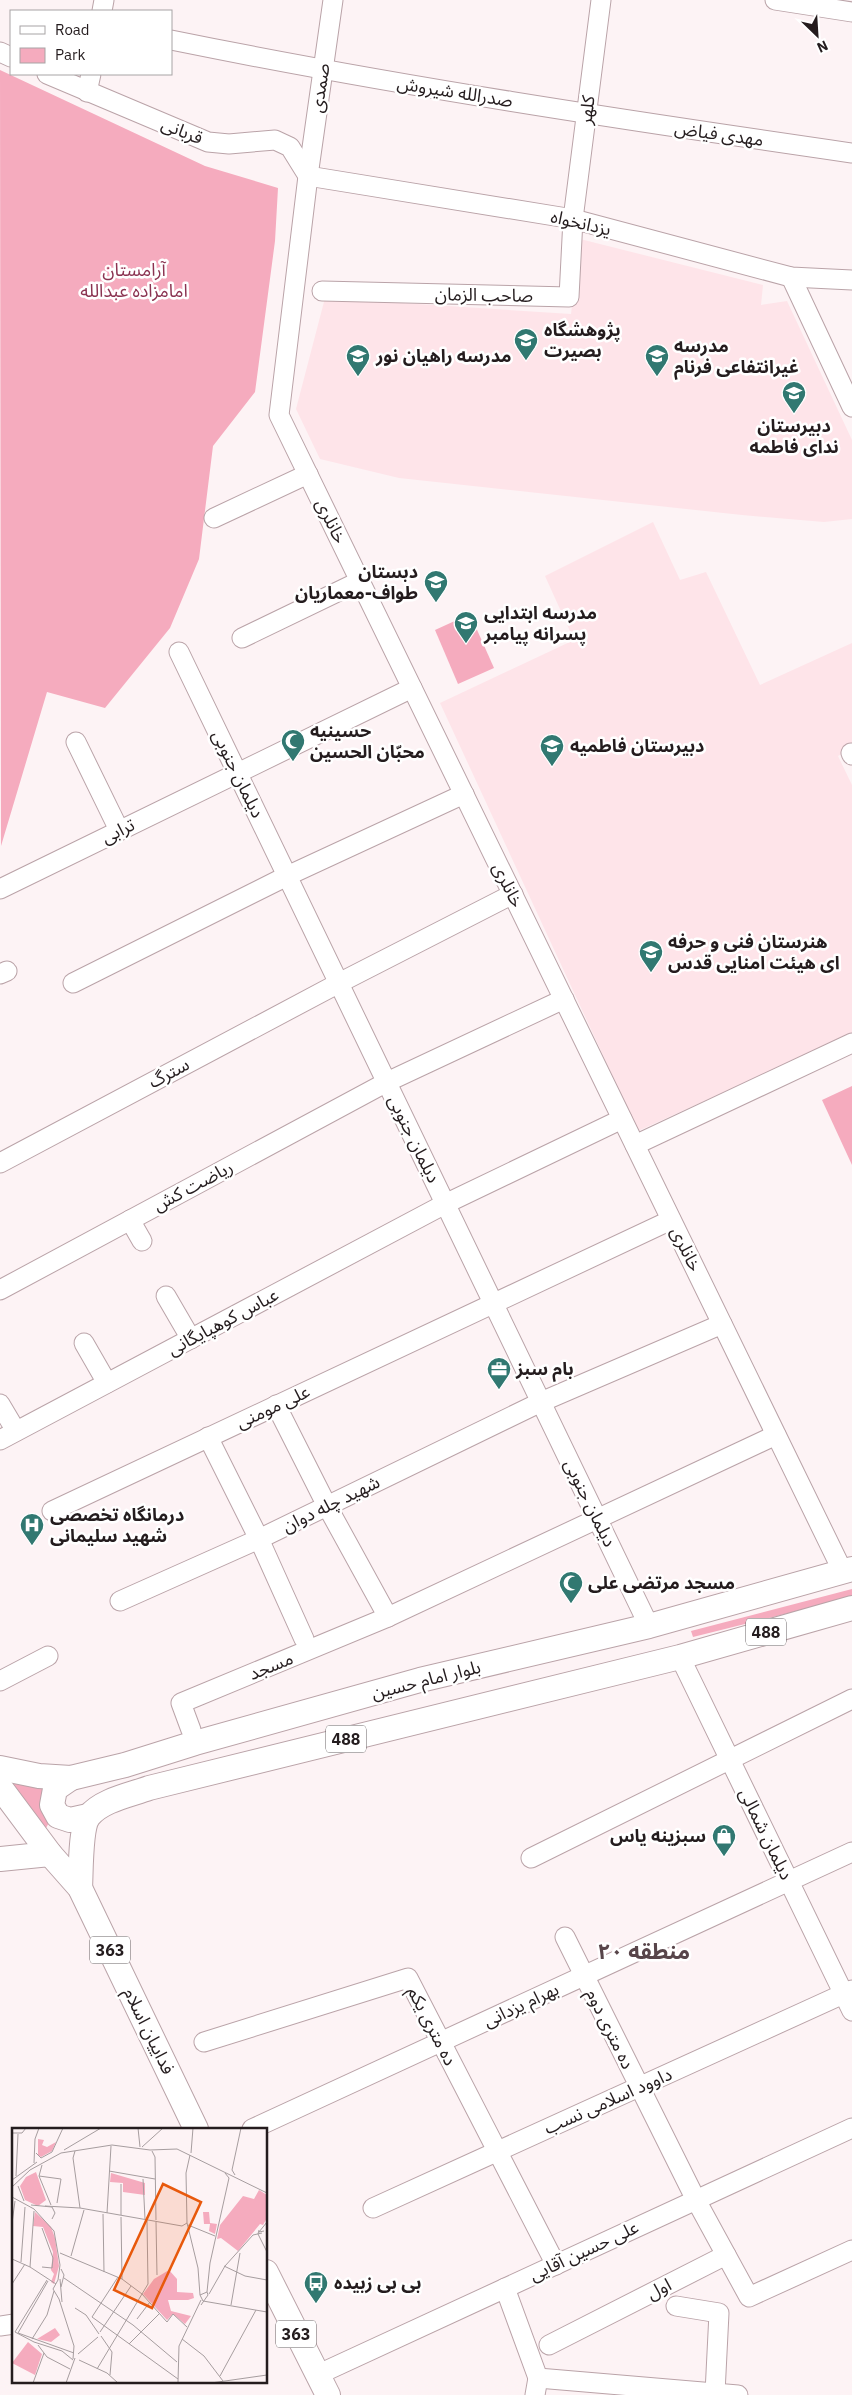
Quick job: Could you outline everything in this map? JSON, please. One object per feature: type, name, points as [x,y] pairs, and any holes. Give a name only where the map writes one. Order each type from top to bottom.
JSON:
[{"type":"main road","name":"بلوار امام حسین","points":[[0,1768],[39,1776],[71,1778],[125,1765],[195,1743],[420,1680],[649,1626],[847,1570]]},
{"type":"main road","name":"488","points":[[88,1816],[102,1806],[149,1788],[680,1657],[852,1608]]},
{"type":"main road","points":[[71,1778],[55,1789],[52,1805],[58,1816],[70,1820],[88,1816],[82,1842],[80,1888]]},
{"type":"main road","name":"فداییان اسلام","points":[[0,1787],[50,1854],[80,1888],[196,2128]]},
{"type":"main road","points":[[0,1859],[50,1854]]},
{"type":"main road","name":"363","points":[[268,2280],[273,2300],[322,2385]]},
{"type":"street","name":"صمدی","points":[[308,176],[332,0]]},
{"type":"street","name":"کلهر","points":[[573,219],[601,0]]},
{"type":"street","points":[[775,0],[852,12]]},
{"type":"street","name":"صدرالله شیروش","points":[[172,40],[323,71],[586,114]]},
{"type":"street","name":"قربانی","points":[[50,75],[208,142],[228,144],[275,140],[290,147],[308,176]]},
{"type":"street","points":[[88,92],[91,75]]},
{"type":"street","name":"مهدی فیاض","points":[[586,114],[852,153]]},
{"type":"street","name":"یزدانخواه","points":[[308,176],[573,219],[791,277],[852,280]]},
{"type":"street","name":"خانلری","points":[[308,176],[280,415],[776,1435],[847,1570]]},
{"type":"street","name":"صاحب الزمان","points":[[322,291],[569,296],[573,219]]},
{"type":"street","points":[[791,277],[852,407]]},
{"type":"street","points":[[214,518],[308,474]]},
{"type":"street","points":[[242,638],[360,581]]},
{"type":"street","name":"دیلمان جنوبی","points":[[179,652],[649,1626]]},
{"type":"street","name":"ترابی","points":[[0,889],[412,688]]},
{"type":"street","points":[[76,742],[119,830]]},
{"type":"street","points":[[73,982],[287,876],[464,794]]},
{"type":"street","name":"سترگ","points":[[0,1163],[513,894]]},
{"type":"street","name":"ریاضت کش","points":[[0,1290],[387,1082],[564,999]]},
{"type":"street","points":[[635,1144],[852,1043]]},
{"type":"street","name":"عباس کوهپایگانی","points":[[8,1436],[445,1204],[622,1119]]},
{"type":"street","points":[[130,1220],[142,1241]]},
{"type":"street","name":"علی مومنی","points":[[52,1511],[671,1220]]},
{"type":"street","points":[[166,1296],[191,1338]]},
{"type":"street","name":"شهید چله دوان","points":[[120,1601],[259,1539],[541,1402],[722,1324]]},
{"type":"street","points":[[84,1343],[107,1383]]},
{"type":"street","points":[[0,1404],[8,1436]]},
{"type":"street","points":[[276,1406],[327,1506],[388,1617],[776,1435]]},
{"type":"street","points":[[208,1437],[259,1539],[304,1639]]},
{"type":"street","name":"مسجد","points":[[191,1730],[181,1703],[388,1617]]},
{"type":"street","points":[[0,1681],[48,1656]]},
{"type":"street","name":"دیلمان شمالی","points":[[680,1657],[789,1881],[848,1992],[852,2011]]},
{"type":"street","points":[[531,1858],[852,1699]]},
{"type":"street","name":"بهرام یزدانی","points":[[254,2128],[852,1852]]},
{"type":"street","name":"ده متری دوم","points":[[565,1937],[696,2200],[726,2255]]},
{"type":"street","name":"ده متری یکم","points":[[204,2042],[408,1978],[556,2264]]},
{"type":"street","name":"داوود اسلامی نسب","points":[[373,2208],[848,1992]]},
{"type":"street","name":"علی حسین آقایی","points":[[322,2385],[505,2288],[852,2128]]},
{"type":"street","points":[[726,2255],[749,2297],[852,2250]]},
{"type":"street","name":"اول","points":[[549,2345],[726,2255]]},
{"type":"street","points":[[505,2288],[536,2386],[738,2395]]},
{"type":"street","points":[[676,2306],[719,2313],[715,2393]]},
{"type":"shaded area","points":[[580,239],[763,285],[761,305],[787,301],[852,440],[852,519],[824,522],[742,515],[399,478],[320,459],[296,409],[325,298],[571,314]]},
{"type":"shaded area","points":[[653,522],[680,580],[706,572],[760,685],[852,643],[852,748],[838,756],[852,785],[852,1034],[638,1131],[440,703],[574,640],[545,576]]},
{"type":"green space","name":"آرامستان امامزاده عبدالله","points":[[0,70],[205,166],[278,188],[275,241],[255,392],[213,446],[199,559],[170,628],[105,708],[47,692],[1,846]]},
{"type":"green space","points":[[470,614],[494,668],[458,684],[435,630]]},
{"type":"green space","points":[[852,1086],[852,1165],[822,1100]]},
{"type":"green space","points":[[852,1589],[852,1597],[693,1637],[691,1631]]},
{"type":"green space","points":[[82,1776],[58,1805],[44,1832],[2,1777]]},
{"type":"place","name":"پژوهشگاه بصیرت","points":[[526,361]]},
{"type":"place","name":"مدرسه راهیان نور","points":[[358,377]]},
{"type":"place","name":"مدرسه غیرانتفاعی فرنام","points":[[657,377]]},
{"type":"place","name":"دبیرستان ندای فاطمه","points":[[794,414]]},
{"type":"place","name":"دبستان طواف-معماریان","points":[[436,603]]},
{"type":"place","name":"مدرسه ابتدایی پسرانه پیامبر","points":[[466,644]]},
{"type":"place","name":"حسینیه محبّان الحسین","points":[[293,762]]},
{"type":"place","name":"دبیرستان فاطمیه","points":[[552,767]]},
{"type":"place","name":"هنرستان فنی و حرفه ای هیئت امنایی قدس","points":[[651,973]]},
{"type":"place","name":"بام سبز","points":[[499,1390]]},
{"type":"place","name":"درمانگاه تخصصی شهید سلیمانی","points":[[32,1546]]},
{"type":"place","name":"مسجد مرتضی علی","points":[[571,1604]]},
{"type":"place","name":"سبزینه یاس","points":[[724,1857]]},
{"type":"place","name":"بی بی زبیده","points":[[316,2304]]},
{"type":"district","name":"منطقه ۲۰","points":[[644,1951]]}]
